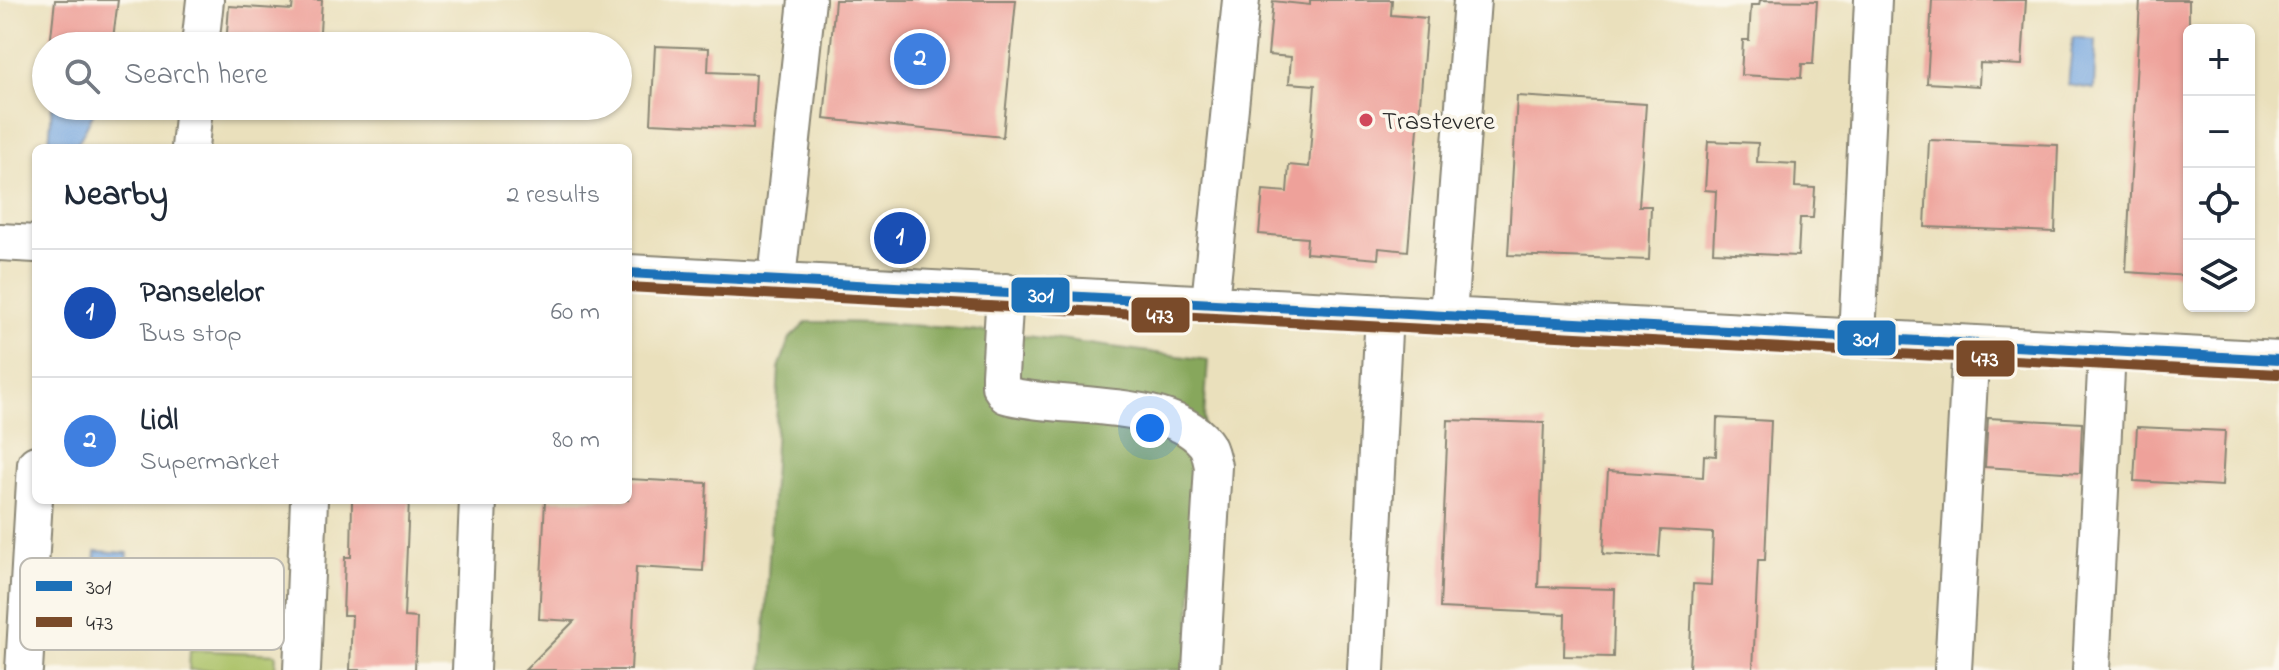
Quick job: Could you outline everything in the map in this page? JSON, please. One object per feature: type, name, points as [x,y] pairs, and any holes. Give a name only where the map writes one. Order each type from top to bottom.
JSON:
[{"type":"street","points":[[202,32],[205,0]]},
{"type":"street","points":[[777,279],[807,0]]},
{"type":"street","points":[[1210,302],[1241,0]]},
{"type":"street","points":[[1448,315],[1472,0]]},
{"type":"street","points":[[1857,337],[1873,0]]},
{"type":"street","points":[[190,144],[193,120]]},
{"type":"street","points":[[0,242],[32,244]]},
{"type":"street","points":[[632,273],[2279,360]]},
{"type":"street","points":[[1005,292],[1000,386],[1006,395],[1154,415],[1191,429],[1208,446],[1213,466],[1201,670]]},
{"type":"street","points":[[1366,670],[1384,312]]},
{"type":"street","points":[[1953,670],[1971,344]]},
{"type":"street","points":[[2091,670],[2107,351]]},
{"type":"street","points":[[31,558],[34,504]]},
{"type":"street","points":[[302,670],[309,504]]},
{"type":"street","points":[[471,670],[478,504]]},
{"type":"street","points":[[24,670],[25,650]]},
{"type":"green space","points":[[807,322],[958,329],[1208,360],[1187,670],[763,670],[779,368],[790,338]]},
{"type":"green space","points":[[190,650],[276,654],[275,670],[189,670]]},
{"type":"water","points":[[2073,37],[2096,40],[2094,89],[2068,85]]},
{"type":"water","points":[[51,120],[90,120],[78,143],[49,144]]},
{"type":"water","points":[[96,551],[128,553],[128,558],[96,558]]},
{"type":"building","points":[[55,0],[118,0],[114,32],[52,32]]},
{"type":"building","points":[[293,0],[322,0],[320,32],[227,32],[229,6],[292,10]]},
{"type":"building","points":[[835,0],[1016,0],[1003,137],[824,119]]},
{"type":"building","name":"Trastevere","points":[[1310,0],[1392,0],[1391,15],[1427,18],[1408,251],[1379,248],[1378,259],[1306,253],[1307,238],[1259,234],[1263,190],[1287,192],[1289,165],[1309,167],[1315,85],[1289,83],[1291,57],[1268,55],[1273,1],[1310,5]]},
{"type":"building","points":[[1760,0],[1817,1],[1813,64],[1802,64],[1801,78],[1741,75],[1743,40],[1749,40],[1751,5],[1759,5]]},
{"type":"building","points":[[1932,0],[2026,0],[2022,65],[1980,63],[1979,86],[1927,83]]},
{"type":"building","points":[[2140,0],[2189,0],[2189,24],[2183,24],[2183,276],[2126,272]]},
{"type":"building","points":[[655,46],[709,48],[708,72],[756,74],[753,128],[651,123]]},
{"type":"building","points":[[1517,96],[1646,104],[1639,206],[1651,206],[1649,260],[1508,255]]},
{"type":"building","points":[[1929,140],[2058,145],[2055,232],[1925,227]]},
{"type":"building","points":[[1708,141],[1758,143],[1757,162],[1796,164],[1795,187],[1815,188],[1813,218],[1800,218],[1798,256],[1713,252],[1716,191],[1705,190]]},
{"type":"building","points":[[1717,418],[1771,421],[1765,560],[1758,560],[1753,670],[1689,670],[1693,584],[1711,585],[1713,533],[1661,530],[1659,557],[1603,554],[1608,471],[1703,477],[1704,455],[1716,456]]},
{"type":"building","points":[[1988,418],[2082,423],[2080,473],[1985,467]]},
{"type":"building","points":[[1448,420],[1544,423],[1538,587],[1615,589],[1613,657],[1564,656],[1565,614],[1440,608]]},
{"type":"building","points":[[2137,427],[2225,431],[2222,486],[2134,481]]},
{"type":"building","points":[[632,479],[707,483],[703,571],[636,567],[631,670],[525,670],[574,621],[539,619],[545,504],[632,504]]},
{"type":"building","points":[[352,504],[409,504],[404,617],[417,618],[415,670],[350,670],[352,615],[343,615],[345,557],[351,557]]},
{"type":"transit line","name":"301","points":[[632,273],[2279,360]]},
{"type":"transit line","name":"473","points":[[632,287],[2278,374]]},
{"type":"place","name":"Lidl","points":[[920,59]]},
{"type":"place","name":"Trastevere","points":[[1366,120]]},
{"type":"place","name":"Panselelor","points":[[900,238]]}]
